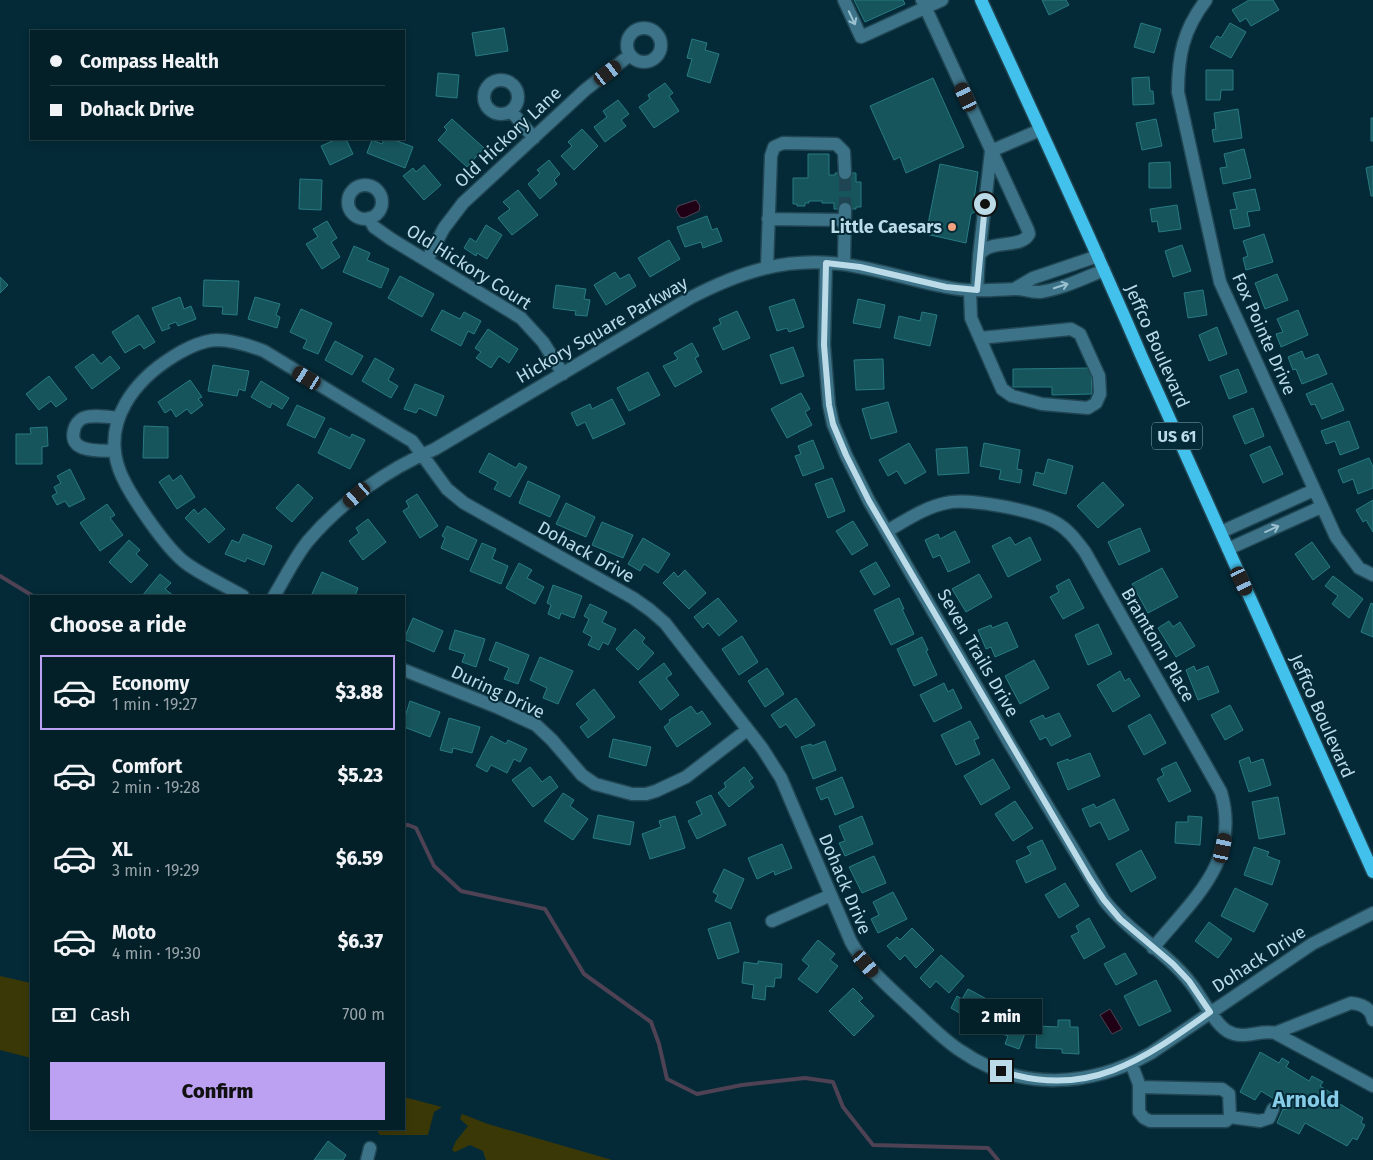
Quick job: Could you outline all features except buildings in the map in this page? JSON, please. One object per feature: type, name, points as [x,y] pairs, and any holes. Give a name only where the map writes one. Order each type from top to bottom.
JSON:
[{"type":"main road","name":"Jeffco Boulevard","points":[[981,0],[1098,256],[1373,872]]},
{"type":"street","points":[[844,0],[861,37],[923,4],[942,0]]},
{"type":"street","name":"Fox Pointe Drive","points":[[1206,0],[1197,12],[1183,42],[1178,63],[1178,92],[1189,150],[1220,282],[1336,538],[1359,568],[1373,575]]},
{"type":"street","points":[[923,4],[1029,234],[1024,240],[984,249],[979,256]]},
{"type":"street","name":"Old Hickory Lane","points":[[428,260],[444,228],[463,203],[586,90],[630,56]]},
{"type":"street","points":[[511,111],[534,138]]},
{"type":"street","points":[[991,151],[1040,130]]},
{"type":"street","points":[[767,267],[771,156],[774,147],[783,143],[836,144],[844,152],[845,172]]},
{"type":"street","points":[[980,338],[1071,329],[1080,334],[1099,376],[1100,394],[1096,403],[1088,408],[1042,404],[1012,396],[1002,389],[971,318],[991,151]]},
{"type":"street","points":[[768,219],[845,214],[844,264]]},
{"type":"street","name":"Old Hickory Court","points":[[369,218],[379,230],[521,318],[543,342],[563,374]]},
{"type":"street","name":"Hickory Square Parkway","points":[[1016,288],[1033,278],[1098,256]]},
{"type":"street","name":"Hickory Square Parkway","points":[[275,595],[307,542],[326,522],[357,495],[383,476],[409,460],[435,449],[690,298],[725,280],[767,267],[795,263],[826,263],[844,264],[946,287],[973,290],[1016,288],[1026,292],[1038,292],[1060,287],[1104,270]]},
{"type":"street","name":"Seven Trails Drive","points":[[826,263],[824,345],[831,414],[846,455],[869,501],[1090,879],[1112,912],[1173,964],[1189,981],[1225,1030],[1238,1036],[1267,1031],[1275,1033],[1351,1003],[1362,1004],[1372,1013],[1373,1020]]},
{"type":"street","name":"Dohack Drive","points":[[118,418],[126,401],[148,374],[196,344],[215,340],[246,344],[264,351],[412,441],[447,489],[464,503],[633,598],[650,610],[665,623],[762,748],[781,778],[858,955],[873,972],[942,1037],[961,1052],[1011,1074],[1031,1079],[1065,1081],[1094,1076],[1131,1063],[1151,1053],[1312,944],[1373,913]]},
{"type":"street","points":[[115,451],[86,450],[80,447],[75,441],[74,429],[76,424],[82,418],[118,418],[115,432],[115,451],[118,467],[124,482],[175,553],[186,563],[241,595]]},
{"type":"street","points":[[1221,532],[1314,490]]},
{"type":"street","name":"Bramtonn Place","points":[[887,531],[930,508],[946,502],[976,502],[1040,515],[1056,522],[1069,532],[1085,552],[1221,792],[1225,807],[1226,836],[1217,865],[1201,890],[1154,948]]},
{"type":"street","points":[[1228,549],[1322,507]]},
{"type":"street","name":"During Drive","points":[[405,670],[536,725],[552,740],[582,775],[595,784],[632,794],[646,794],[686,778],[747,730]]},
{"type":"street","points":[[772,921],[831,895]]},
{"type":"street","points":[[1275,1033],[1373,1086]]},
{"type":"street","points":[[1131,1063],[1139,1086],[1139,1112],[1144,1118],[1150,1121],[1226,1121],[1230,1117],[1229,1094],[1222,1089],[1139,1086]]},
{"type":"street","points":[[1230,1117],[1260,1121],[1268,1118],[1273,1109]]},
{"type":"shaded area","points":[[696,200],[700,206],[699,211],[684,218],[680,217],[676,210],[678,206]]},
{"type":"shaded area","points":[[0,976],[30,983],[30,1058],[0,1050]]},
{"type":"shaded area","points":[[1110,1009],[1122,1029],[1112,1034],[1100,1015]]},
{"type":"shaded area","points":[[405,1097],[442,1107],[434,1112],[428,1135],[380,1135],[377,1130],[405,1130]]},
{"type":"shaded area","points":[[462,1114],[488,1124],[612,1160],[486,1160],[483,1151],[470,1145],[455,1152],[452,1150],[456,1141],[468,1126],[460,1119]]},
{"type":"waterway","points":[[0,576],[31,595]]},
{"type":"waterway","points":[[405,825],[416,828],[434,866],[461,891],[545,909],[584,974],[651,1022],[659,1044],[667,1079],[697,1094],[742,1085],[805,1078],[833,1082],[843,1107],[873,1145],[988,1148],[998,1160]]},
{"type":"tunnel","points":[[845,173],[845,209]]},
{"type":"place","name":"Little Caesars","points":[[952,227]]},
{"type":"district","name":"Arnold","points":[[1306,1099]]},
{"type":"route","points":[[985,204],[977,290],[946,287],[860,267],[826,263],[824,348],[829,405],[833,424],[869,501],[1090,879],[1112,912],[1173,964],[1197,991],[1210,1012],[1141,1059],[1094,1076],[1082,1079],[1052,1081],[1031,1079],[1001,1071]]}]
